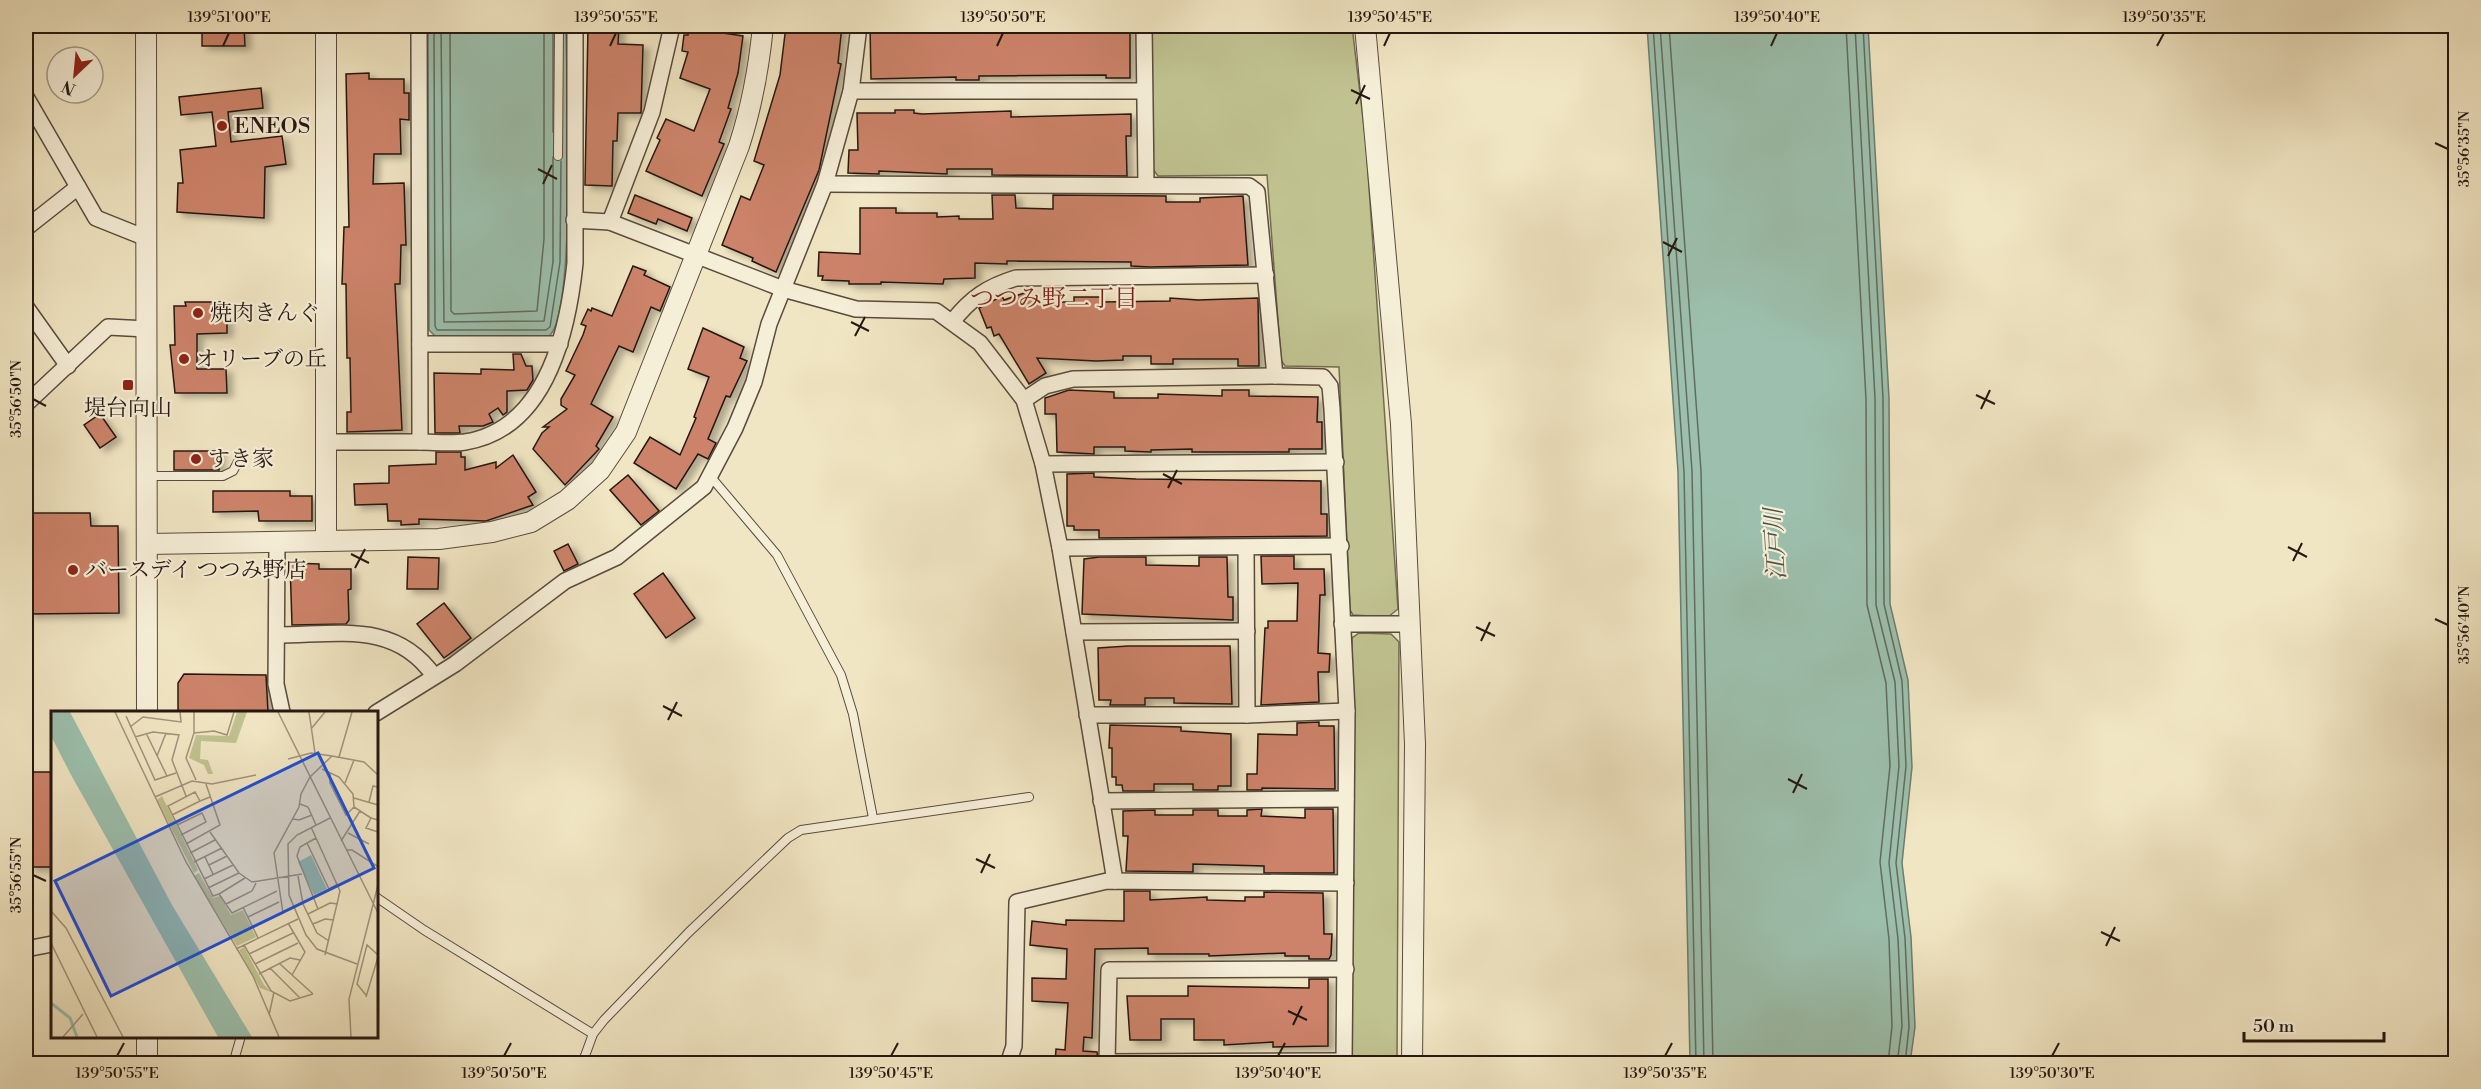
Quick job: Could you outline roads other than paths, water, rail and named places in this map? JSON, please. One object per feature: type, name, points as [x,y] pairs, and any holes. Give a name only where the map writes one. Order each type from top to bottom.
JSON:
[{"type":"street","points":[[146,26],[147,711]]},
{"type":"street","points":[[326,26],[326,541]]},
{"type":"street","points":[[419,26],[420,442]]},
{"type":"street","points":[[327,442],[465,442],[500,429],[535,398],[560,344],[572,294],[575,26]]},
{"type":"street","points":[[609,222],[652,112],[672,26]]},
{"type":"street","points":[[147,544],[277,543],[469,537],[531,522],[567,500],[600,470],[626,432],[739,146],[751,107],[760,62],[763,26]]},
{"type":"street","points":[[378,712],[455,664],[565,581],[617,557],[695,496],[711,477],[754,382],[769,324],[825,184],[851,91],[859,26]]},
{"type":"street","points":[[1144,26],[1146,185]]},
{"type":"street","points":[[1365,26],[1401,424],[1415,744],[1412,1064]]},
{"type":"street","points":[[851,91],[1144,91]]},
{"type":"street","points":[[26,97],[96,218],[146,238]]},
{"type":"street","points":[[825,184],[1249,186],[1257,192],[1275,376]]},
{"type":"street","points":[[26,228],[78,187]]},
{"type":"street","points":[[574,220],[609,222],[783,290],[856,309],[936,311],[980,343],[1024,400],[1043,464],[1060,548],[1115,881]]},
{"type":"street","points":[[952,322],[966,305],[992,285],[1016,278],[1266,275]]},
{"type":"street","points":[[26,307],[68,366]]},
{"type":"street","points":[[26,404],[108,327],[147,329]]},
{"type":"street","points":[[420,344],[560,344]]},
{"type":"street","points":[[1024,400],[1045,386],[1073,379],[1323,377],[1330,386],[1341,546],[1342,624],[1347,711],[1346,969],[1344,1062],[1107,1062],[1109,970],[1346,969]]},
{"type":"street","points":[[1043,464],[1336,462]]},
{"type":"street","points":[[277,543],[276,684],[282,711]]},
{"type":"street","points":[[1060,548],[1341,546]]},
{"type":"street","points":[[1246,548],[1247,715]]},
{"type":"street","points":[[1342,624],[1409,624]]},
{"type":"street","points":[[1074,632],[1247,631]]},
{"type":"street","points":[[277,636],[368,634],[391,639],[410,649],[434,676]]},
{"type":"street","points":[[1087,715],[1247,715],[1347,711]]},
{"type":"street","points":[[1101,801],[1346,799]]},
{"type":"street","points":[[1008,1064],[1014,1046],[1017,902],[1100,882],[1115,881],[1346,883]]},
{"type":"street","points":[[26,948],[51,944]]},
{"type":"street","points":[[147,1038],[147,1064]]},
{"type":"lane","points":[[558,156],[560,26]]},
{"type":"lane","points":[[146,476],[223,476],[233,471],[239,460]]},
{"type":"lane","points":[[711,477],[777,555],[841,675],[853,714],[873,818]]},
{"type":"lane","points":[[582,1064],[593,1034],[689,932],[788,838],[801,830],[1029,797]]},
{"type":"lane","points":[[378,898],[462,955],[593,1034]]},
{"type":"lane","points":[[233,1064],[240,1038]]},
{"type":"water","points":[[428,26],[566,26],[567,240],[558,318],[549,336],[435,336],[429,330]]},
{"type":"water","name":"江戸川","points":[[1647,26],[1868,26],[1889,398],[1890,604],[1908,680],[1912,767],[1902,863],[1911,937],[1915,1027],[1910,1063],[1690,1063],[1678,472]]},
{"type":"place","name":"ENEOS","points":[[222,126]]},
{"type":"place","name":"焼肉きんぐ","points":[[198,313]]},
{"type":"place","name":"オリーブの丘","points":[[184,359]]},
{"type":"place","name":"堤台向山","points":[[128,385]]},
{"type":"place","name":"すき家","points":[[196,459]]},
{"type":"place","name":"バースデイ つつみ野店","points":[[73,570]]},
{"type":"district","name":"つつみ野二丁目","points":[[1054,299]]}]
